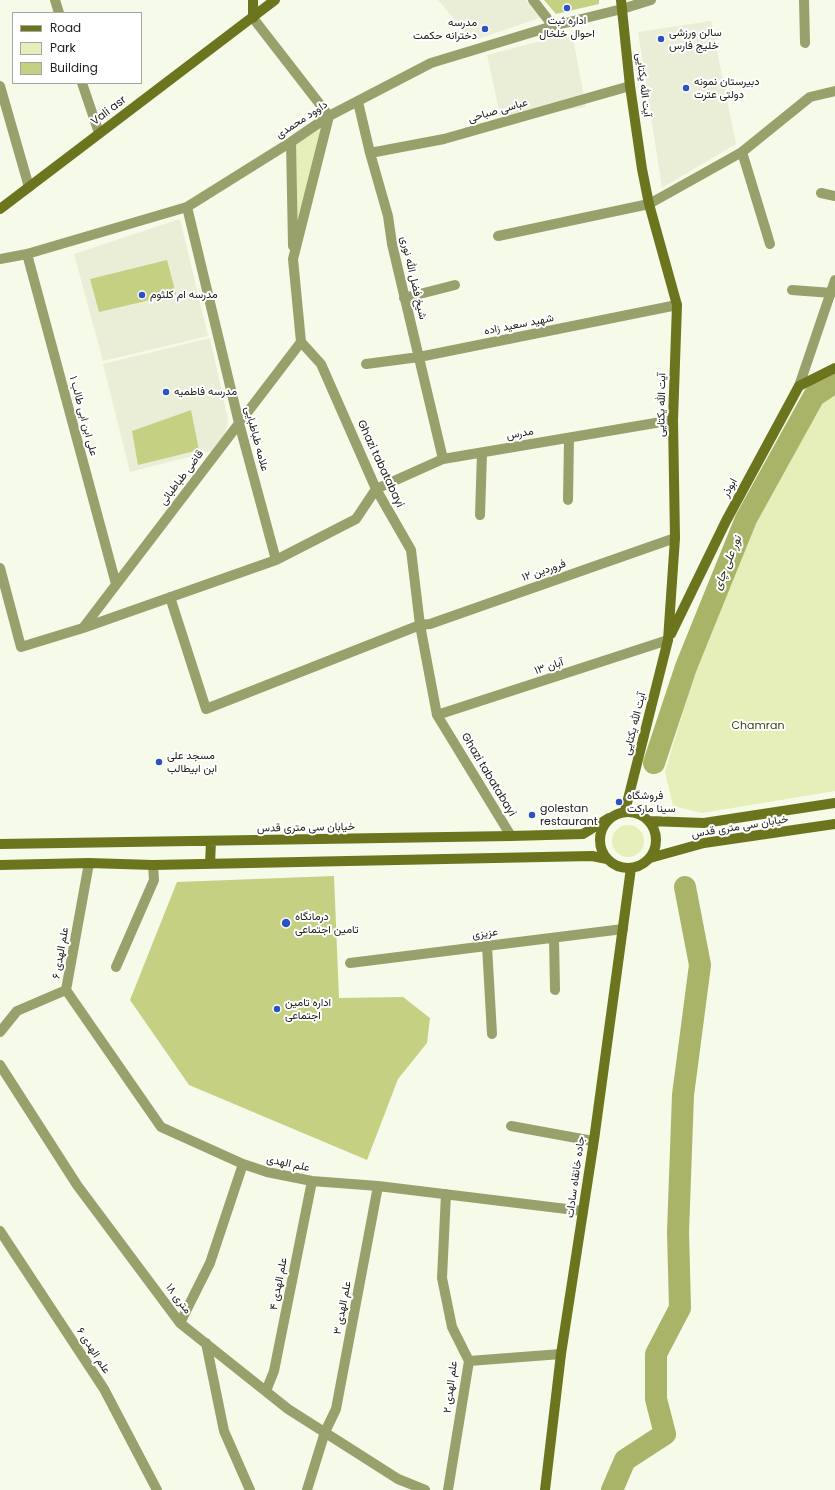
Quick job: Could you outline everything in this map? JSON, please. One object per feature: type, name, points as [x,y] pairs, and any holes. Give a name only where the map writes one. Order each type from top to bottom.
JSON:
[{"type":"main road","points":[[253,18],[254,0]]},
{"type":"main road","name":"Vali asr","points":[[0,209],[275,0]]},
{"type":"main road","name":"آیت الله یکتایی","points":[[622,5],[630,86],[642,169],[649,204],[677,305],[673,420],[675,538],[668,640],[626,811]]},
{"type":"main road","points":[[800,386],[835,368]]},
{"type":"main road","name":"ابوذر","points":[[668,640],[726,521],[800,386]]},
{"type":"main road","name":"خیابان سی متری قدس","points":[[649,821],[704,822],[835,803]]},
{"type":"main road","points":[[626,811],[642,815],[654,828],[656,835],[654,851],[650,858],[644,863],[631,868],[616,866],[607,859],[599,843],[603,825],[609,818],[626,811]]},
{"type":"main road","name":"خیابان سی متری قدس","points":[[0,844],[211,842],[583,834],[609,818]]},
{"type":"main road","name":"خیابان سی متری قدس","points":[[650,858],[704,842],[835,824]]},
{"type":"main road","points":[[210,864],[211,842]]},
{"type":"main road","points":[[0,865],[89,863],[153,865],[586,856],[607,859]]},
{"type":"main road","name":"جاده خانقاه سادات","points":[[545,1490],[560,1354],[583,1211],[631,868]]},
{"type":"street","points":[[54,0],[59,12]]},
{"type":"street","points":[[533,0],[553,26]]},
{"type":"street","name":"داوود محمدی","points":[[0,259],[27,254],[187,207],[291,142],[329,116],[358,103],[431,63],[622,5],[651,0]]},
{"type":"street","points":[[804,0],[805,43]]},
{"type":"street","points":[[253,18],[329,116],[293,259]]},
{"type":"street","points":[[82,84],[99,133]]},
{"type":"street","points":[[0,86],[29,187]]},
{"type":"street","name":"عباسی صباحی","points":[[370,153],[444,139],[630,86]]},
{"type":"street","points":[[498,236],[649,204],[742,152],[810,97],[835,91]]},
{"type":"street","name":"شیخ فضل الله نوری","points":[[358,103],[370,153],[388,216],[392,244],[404,298],[443,459]]},
{"type":"street","points":[[291,142],[293,259],[301,342]]},
{"type":"street","points":[[742,152],[770,244]]},
{"type":"street","points":[[821,193],[835,196]]},
{"type":"street","name":"علامه طباطبایی","points":[[187,207],[239,423],[276,560]]},
{"type":"street","name":"علی ابن ابی طالب ۱","points":[[27,254],[116,584]]},
{"type":"street","points":[[800,386],[832,293],[835,280]]},
{"type":"street","points":[[404,298],[455,285]]},
{"type":"street","points":[[792,290],[832,293]]},
{"type":"street","name":"شهید سعید زاده","points":[[366,364],[419,357],[677,305]]},
{"type":"street","name":"قاضی طباطبائی","points":[[83,628],[301,342]]},
{"type":"street","name":"Ghazi tabatabayi","points":[[301,342],[321,364],[376,489],[411,550],[420,625],[437,715],[511,836]]},
{"type":"street","name":"مدرس","points":[[376,489],[443,459],[673,420]]},
{"type":"street","points":[[568,500],[569,438]]},
{"type":"street","points":[[480,515],[482,453]]},
{"type":"street","points":[[0,568],[21,647],[83,628],[276,560],[356,519],[376,489]]},
{"type":"street","name":"۱۲ فروردین","points":[[170,597],[206,709],[420,625],[430,624],[675,538]]},
{"type":"street","name":"۱۳ آبان","points":[[437,715],[668,640]]},
{"type":"street","name":"علم الهدی ۶","points":[[0,1032],[17,1011],[66,990],[89,863]]},
{"type":"street","points":[[116,967],[154,880],[153,865]]},
{"type":"street","name":"عزیزی","points":[[350,963],[622,929]]},
{"type":"street","points":[[554,938],[555,990]]},
{"type":"street","points":[[487,946],[492,1034]]},
{"type":"street","name":"علم الهدی","points":[[66,990],[161,1127],[243,1164],[267,1172],[312,1181],[378,1186],[583,1211]]},
{"type":"street","name":"۱۸ متری","points":[[0,1065],[77,1185],[180,1323],[288,1409],[398,1479],[425,1490]]},
{"type":"street","points":[[511,1126],[593,1141]]},
{"type":"street","points":[[180,1323],[210,1263],[243,1164]]},
{"type":"street","name":"علم الهدی ۴","points":[[266,1391],[274,1371],[312,1181]]},
{"type":"street","name":"علم الهدی ۳","points":[[307,1490],[325,1432],[336,1409],[378,1186]]},
{"type":"street","name":"علم الهدی ۲","points":[[446,1194],[442,1278],[452,1327],[469,1361],[448,1490]]},
{"type":"street","name":"علم الهدی ۶","points":[[0,1231],[104,1389],[157,1490]]},
{"type":"street","points":[[206,1343],[224,1430],[250,1490]]},
{"type":"street","points":[[469,1361],[560,1354]]},
{"type":"shaded area","name":"مدرسه دخترانه حکمت","points":[[438,0],[526,0],[542,17],[472,41]]},
{"type":"shaded area","name":"دبیرستان نمونه دولتی عترت","points":[[711,21],[736,144],[662,188],[638,32]]},
{"type":"shaded area","points":[[572,33],[586,107],[501,119],[487,55]]},
{"type":"shaded area","name":"مدرسه ام کلثوم","points":[[180,219],[208,336],[103,361],[74,254]]},
{"type":"shaded area","name":"مدرسه فاطمیه","points":[[210,338],[228,420],[225,434],[212,451],[130,472],[103,364]]},
{"type":"green space","points":[[322,127],[296,234],[295,145]]},
{"type":"green space","name":"Chamran","points":[[835,392],[835,791],[702,813],[673,806],[665,772],[717,598],[813,406]]},
{"type":"green space","points":[[625,825],[631,825],[641,832],[644,841],[643,847],[637,854],[631,857],[625,857],[615,850],[612,844],[612,838],[619,828]]},
{"type":"building","name":"اداره ثبت احوال خلخال","points":[[544,0],[599,0],[599,4],[556,14]]},
{"type":"building","points":[[167,260],[176,294],[99,312],[90,279]]},
{"type":"building","points":[[191,410],[199,450],[138,465],[132,431]]},
{"type":"building","name":"اداره تامین اجتماعی","points":[[334,876],[339,998],[403,997],[430,1018],[427,1043],[398,1079],[367,1160],[189,1085],[130,1000],[177,882]]},
{"type":"waterway","name":"نور علی چای","points":[[654,763],[686,667],[746,519],[814,396],[835,382]]},
{"type":"waterway","points":[[612,1490],[625,1460],[665,1434],[656,1399],[656,1354],[680,1308],[678,1232],[683,1095],[700,965],[685,887]]},
{"type":"place","name":"اداره ثبت احوال خلخال","points":[[567,8]]},
{"type":"place","name":"مدرسه دخترانه حکمت","points":[[485,29]]},
{"type":"place","name":"سالن ورزشی خلیج فارس","points":[[661,39]]},
{"type":"place","name":"دبیرستان نمونه دولتی عترت","points":[[686,88]]},
{"type":"place","name":"مدرسه ام کلثوم","points":[[142,295]]},
{"type":"place","name":"مدرسه فاطمیه","points":[[166,392]]},
{"type":"place","name":"مسجد علی ابن ابیطالب","points":[[159,762]]},
{"type":"place","name":"فروشگاه سینا مارکت","points":[[619,802]]},
{"type":"place","name":"golestan restaurant","points":[[532,815]]},
{"type":"place","name":"درمانگاه تامین اجتماعی","points":[[286,923]]},
{"type":"place","name":"اداره تامین اجتماعی","points":[[277,1009]]}]
